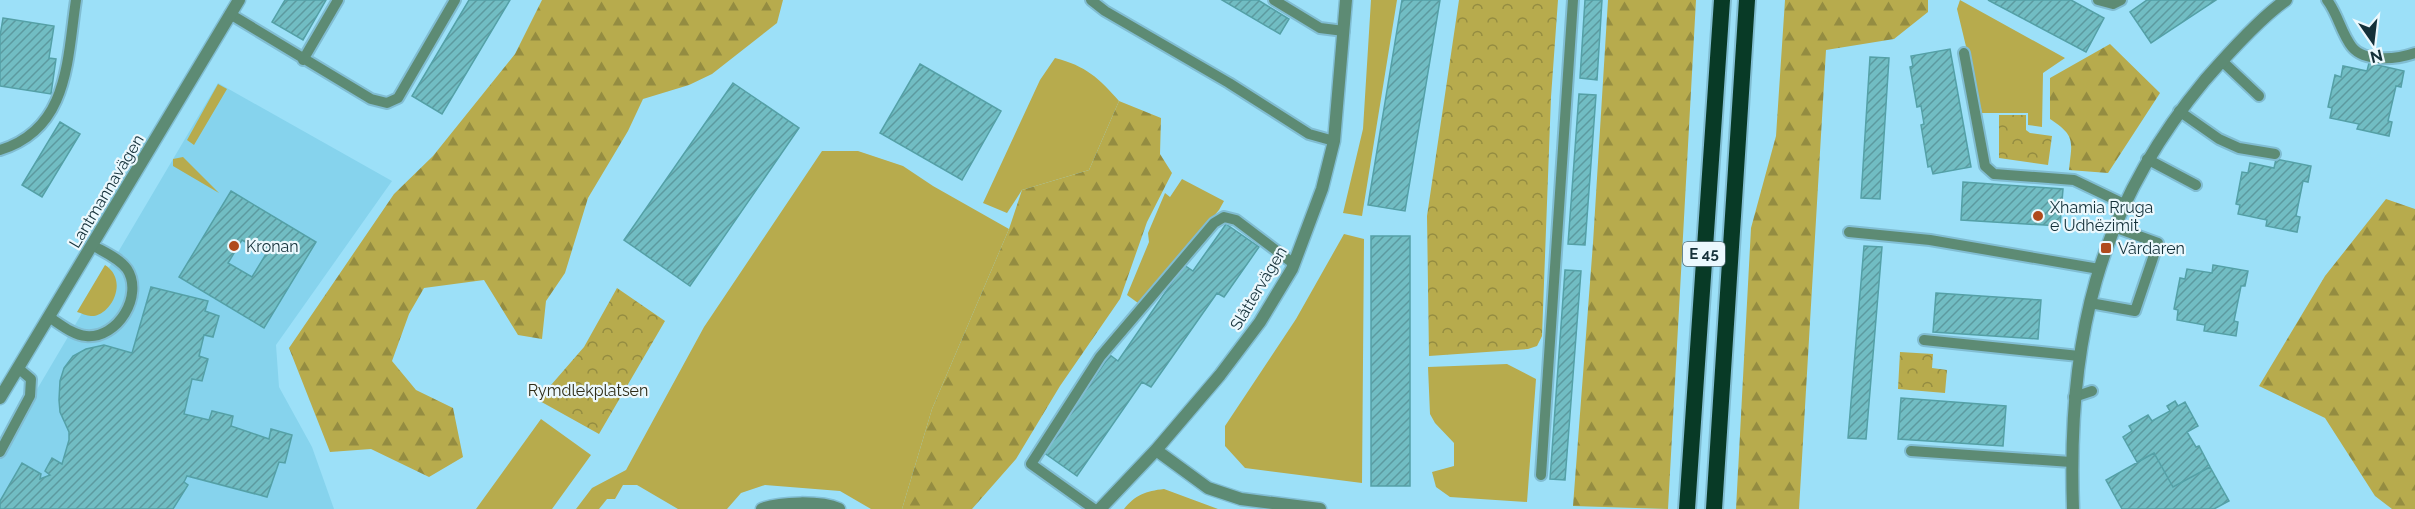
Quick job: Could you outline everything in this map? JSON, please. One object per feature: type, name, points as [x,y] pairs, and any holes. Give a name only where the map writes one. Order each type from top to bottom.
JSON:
[{"type":"highway","name":"E 45","points":[[1687,509],[1722,0]]},
{"type":"highway","name":"E 45","points":[[1714,509],[1747,0]]},
{"type":"street","name":"Lantmannavägen","points":[[0,398],[239,0]]},
{"type":"street","name":"Slåttervägen","points":[[1100,509],[1156,450],[1220,375],[1260,322],[1294,264],[1322,189],[1334,141],[1347,0]]},
{"type":"street","points":[[2073,509],[2071,462],[2074,397],[2079,356],[2099,269],[2114,227],[2147,159],[2180,111],[2222,61],[2282,1]]},
{"type":"street","points":[[1156,450],[1208,488],[1241,499],[1320,509]]},
{"type":"street","points":[[762,509],[770,506],[797,504],[839,509]]},
{"type":"lane","points":[[0,150],[18,145],[39,130],[53,112],[63,84],[76,0]]},
{"type":"lane","points":[[303,60],[338,0]]},
{"type":"lane","points":[[230,14],[371,99],[387,103],[398,98],[455,0]]},
{"type":"lane","points":[[1091,0],[1105,11],[1229,83],[1309,134],[1334,141]]},
{"type":"lane","points":[[1274,0],[1320,28],[1344,31]]},
{"type":"lane","points":[[1541,475],[1573,0]]},
{"type":"lane","points":[[2098,0],[2113,4],[2121,0]]},
{"type":"lane","points":[[2327,0],[2335,10],[2352,47],[2362,54],[2386,59],[2415,53]]},
{"type":"lane","points":[[1964,53],[1985,166],[1994,174],[2074,180],[2124,204]]},
{"type":"lane","points":[[2222,61],[2259,96]]},
{"type":"lane","points":[[2180,111],[2219,139],[2239,148],[2275,154]]},
{"type":"lane","points":[[2147,159],[2196,185]]},
{"type":"lane","points":[[1094,509],[1031,464],[1100,357],[1214,224],[1224,218],[1236,220],[1294,264]]},
{"type":"lane","points":[[2090,303],[2135,311],[2158,243],[2114,227]]},
{"type":"lane","points":[[1849,232],[1930,240],[2099,269]]},
{"type":"lane","points":[[49,316],[63,327],[86,336],[109,331],[123,316],[131,296],[133,283],[128,271],[122,264],[92,245]]},
{"type":"lane","points":[[1924,340],[2079,356]]},
{"type":"lane","points":[[0,452],[30,396],[32,387],[31,379],[18,368]]},
{"type":"lane","points":[[2074,397],[2092,391]]},
{"type":"lane","points":[[1911,451],[2071,462]]},
{"type":"shaded area","name":"Kronan","points":[[218,83],[392,181],[276,345],[279,387],[312,447],[334,509],[0,509],[0,452]]},
{"type":"green space","points":[[542,0],[783,0],[777,23],[712,74],[689,85],[643,99],[628,131],[588,198],[565,273],[546,301],[542,339],[518,335],[484,280],[424,288],[409,314],[392,361],[416,390],[453,408],[463,457],[429,477],[371,449],[330,452],[289,348],[394,194],[433,156],[515,54]]},
{"type":"green space","points":[[1371,0],[1397,0],[1362,216],[1343,213],[1363,129]]},
{"type":"green space","points":[[1459,0],[1558,0],[1551,97],[1542,336],[1537,346],[1528,349],[1429,356],[1427,216]]},
{"type":"green space","points":[[1608,0],[1696,0],[1668,509],[1573,506],[1593,243]]},
{"type":"green space","points":[[1785,0],[1928,0],[1928,12],[1894,39],[1826,50],[1799,509],[1736,509],[1751,228],[1776,136]]},
{"type":"green space","points":[[1960,0],[2065,58],[2043,73],[2042,127],[2028,125],[2028,113],[1982,113],[1957,9]]},
{"type":"green space","points":[[2110,44],[2160,93],[2108,173],[2069,170],[2070,140],[2064,130],[2050,119],[2050,78]]},
{"type":"green space","points":[[1055,58],[1084,69],[1119,101],[1089,170],[1022,190],[1007,213],[983,203],[1040,80]]},
{"type":"green space","points":[[218,84],[227,89],[194,145],[187,140]]},
{"type":"green space","points":[[1119,101],[1161,118],[1160,154],[1172,173],[1147,222],[1120,299],[1060,386],[1016,459],[972,509],[902,509],[932,409],[1009,229],[1022,190],[1089,170]]},
{"type":"green space","points":[[1999,115],[2026,115],[2026,130],[2030,133],[2052,136],[2048,165],[1999,158]]},
{"type":"green space","points":[[822,151],[858,151],[903,166],[933,186],[1009,229],[932,409],[902,509],[871,509],[840,491],[765,485],[741,493],[727,509],[678,509],[637,485],[623,485],[615,499],[607,499],[599,509],[576,509],[592,488],[626,470],[704,327]]},
{"type":"green space","points":[[183,157],[219,193],[173,166],[173,159]]},
{"type":"green space","points":[[1182,179],[1224,201],[1219,210],[1138,303],[1127,295],[1149,242],[1148,233],[1165,193],[1170,197]]},
{"type":"green space","points":[[2386,199],[2415,209],[2415,509],[2392,509],[2375,496],[2325,418],[2259,386],[2325,276]]},
{"type":"green space","points":[[1344,234],[1364,239],[1362,483],[1245,468],[1225,446],[1225,426],[1296,319]]},
{"type":"green space","points":[[105,265],[112,272],[117,288],[110,305],[98,315],[89,316],[77,312]]},
{"type":"green space","name":"Rymdlekplatsen","points":[[617,288],[665,321],[599,434],[538,400],[584,347]]},
{"type":"green space","points":[[1900,352],[1933,354],[1932,368],[1947,370],[1945,393],[1898,389]]},
{"type":"green space","points":[[1507,364],[1536,379],[1527,502],[1450,497],[1436,487],[1432,472],[1454,466],[1454,443],[1435,423],[1430,414],[1428,367]]},
{"type":"green space","points":[[541,419],[591,455],[552,509],[476,509]]},
{"type":"green space","points":[[1164,489],[1218,509],[1124,509],[1141,494]]},
{"type":"building","points":[[285,0],[326,0],[303,40],[272,22]]},
{"type":"building","points":[[469,0],[510,0],[442,114],[412,96]]},
{"type":"building","points":[[1222,0],[1258,0],[1289,19],[1280,34]]},
{"type":"building","points":[[1402,0],[1440,0],[1405,211],[1368,205]]},
{"type":"building","points":[[1585,0],[1602,0],[1597,80],[1580,78]]},
{"type":"building","points":[[1988,0],[2071,0],[2104,18],[2086,52]]},
{"type":"building","points":[[2147,0],[2216,0],[2151,43],[2130,12]]},
{"type":"building","points":[[3,18],[54,26],[49,58],[56,59],[51,94],[0,86],[0,36]]},
{"type":"building","points":[[1950,49],[1971,167],[1933,174],[1931,166],[1928,167],[1921,125],[1924,124],[1921,106],[1917,107],[1910,67],[1913,66],[1911,56]]},
{"type":"building","points":[[1870,57],[1889,58],[1880,199],[1861,198]]},
{"type":"building","points":[[2369,63],[2404,71],[2401,87],[2396,86],[2388,121],[2392,122],[2389,136],[2357,129],[2359,124],[2330,118],[2332,108],[2328,107],[2335,75],[2341,77],[2343,66],[2367,71]]},
{"type":"building","points":[[920,64],[1001,111],[962,180],[880,133]]},
{"type":"building","points":[[733,83],[799,128],[690,286],[624,240]]},
{"type":"building","points":[[1579,94],[1596,95],[1585,245],[1568,244]]},
{"type":"building","points":[[60,122],[80,134],[42,197],[22,185]]},
{"type":"building","points":[[2276,159],[2311,166],[2308,182],[2303,181],[2296,216],[2300,217],[2297,232],[2266,226],[2267,220],[2238,214],[2240,205],[2236,204],[2242,172],[2248,173],[2250,163],[2274,168]]},
{"type":"building","points":[[1963,182],[2063,189],[2060,226],[1961,220]]},
{"type":"building","points":[[231,191],[316,242],[264,328],[179,277]],"holes":[[[242,240],[266,254],[252,277],[228,263]]]},
{"type":"building","points":[[1226,224],[1259,247],[1224,297],[1217,293],[1151,387],[1142,382],[1077,476],[1043,452],[1110,355],[1118,361],[1184,265],[1193,271]]},
{"type":"building","points":[[1371,236],[1410,236],[1410,486],[1371,486]]},
{"type":"building","points":[[1864,246],[1882,247],[1866,439],[1848,438]]},
{"type":"building","points":[[2213,265],[2248,271],[2245,286],[2241,286],[2234,321],[2238,322],[2236,336],[2204,331],[2205,325],[2177,320],[2178,310],[2174,309],[2180,278],[2185,279],[2187,269],[2212,273]]},
{"type":"building","points":[[1565,270],[1581,271],[1565,480],[1550,479]]},
{"type":"building","points":[[151,287],[208,301],[205,311],[219,316],[213,337],[204,335],[199,356],[208,359],[202,381],[192,379],[184,414],[209,420],[212,411],[233,416],[231,426],[269,439],[271,429],[292,435],[285,463],[279,462],[267,497],[187,476],[184,482],[188,485],[173,509],[0,509],[0,501],[22,463],[41,474],[40,479],[50,475],[45,471],[52,458],[62,464],[69,440],[69,432],[60,412],[59,400],[60,381],[64,368],[73,356],[86,349],[104,345],[132,353]]},
{"type":"building","points":[[1936,293],[2041,300],[2038,339],[1933,332]]},
{"type":"building","points":[[1901,398],[2006,406],[2003,446],[1898,439]]},
{"type":"building","points":[[2175,401],[2178,406],[2185,402],[2198,426],[2187,432],[2196,447],[2199,446],[2210,467],[2173,487],[2154,453],[2137,462],[2123,437],[2132,431],[2129,426],[2148,415],[2152,421],[2170,411],[2167,406]]},
{"type":"building","points":[[2154,453],[2173,487],[2210,467],[2229,501],[2214,509],[2122,509],[2106,480]]},
{"type":"place","name":"Xhamia Rruga e Udhëzimit","points":[[2038,216]]},
{"type":"place","name":"Kronan","points":[[234,246]]},
{"type":"place","name":"Vårdaren","points":[[2106,248]]}]
